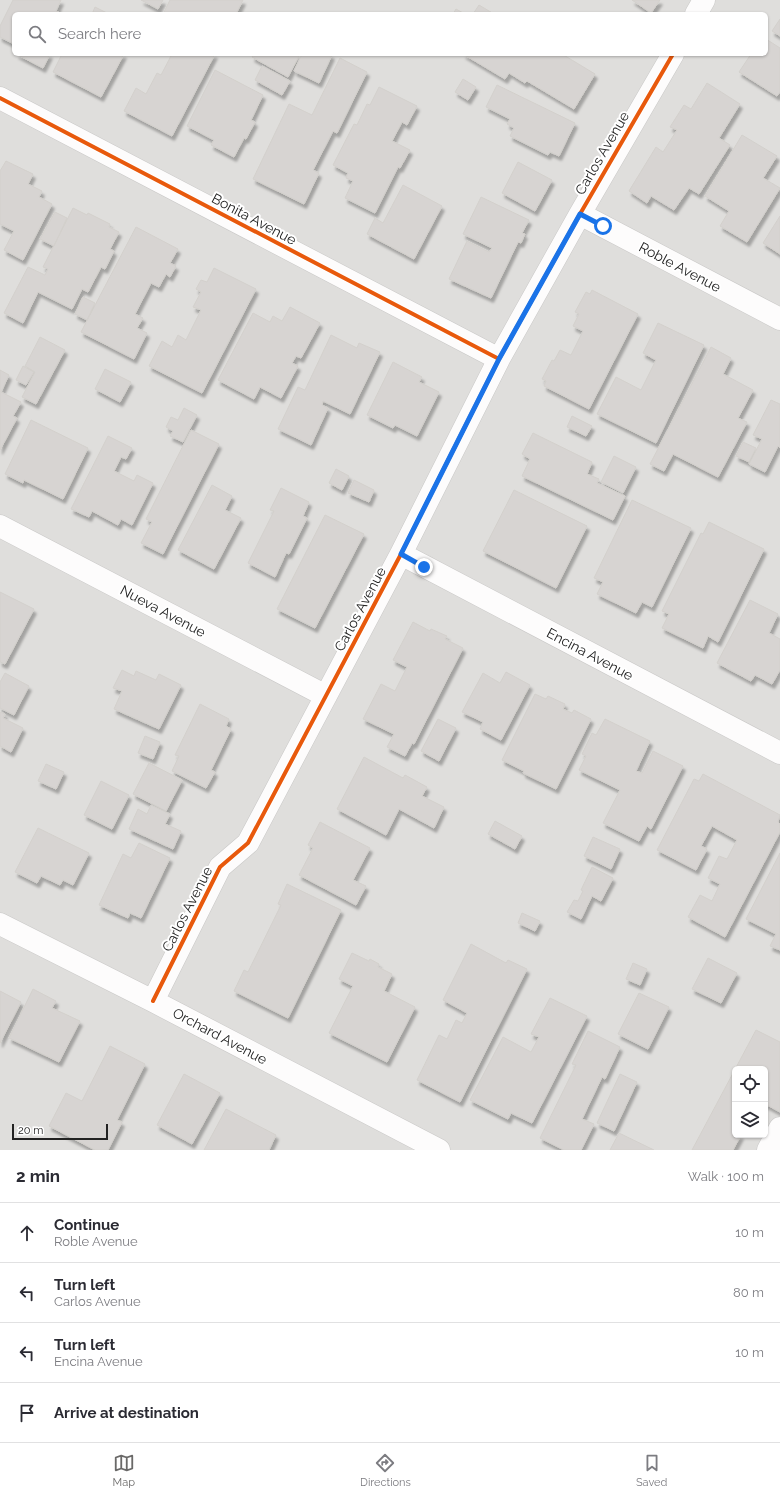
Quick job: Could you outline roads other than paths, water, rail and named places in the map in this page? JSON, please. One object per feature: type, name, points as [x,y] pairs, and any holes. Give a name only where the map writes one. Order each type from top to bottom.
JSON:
[{"type":"street","points":[[697,12],[704,0]]},
{"type":"street","name":"Carlos Avenue","points":[[153,1001],[220,867],[248,843],[401,554],[499,359],[580,214],[672,56]]},
{"type":"street","name":"Bonita Avenue","points":[[0,98],[499,359]]},
{"type":"street","name":"Roble Avenue","points":[[580,214],[780,319]]},
{"type":"street","name":"Nueva Avenue","points":[[0,526],[326,696]]},
{"type":"street","name":"Encina Avenue","points":[[401,554],[780,753]]},
{"type":"street","name":"Orchard Avenue","points":[[0,924],[153,1001],[439,1150]]},
{"type":"street","points":[[768,1150],[780,1128]]}]
